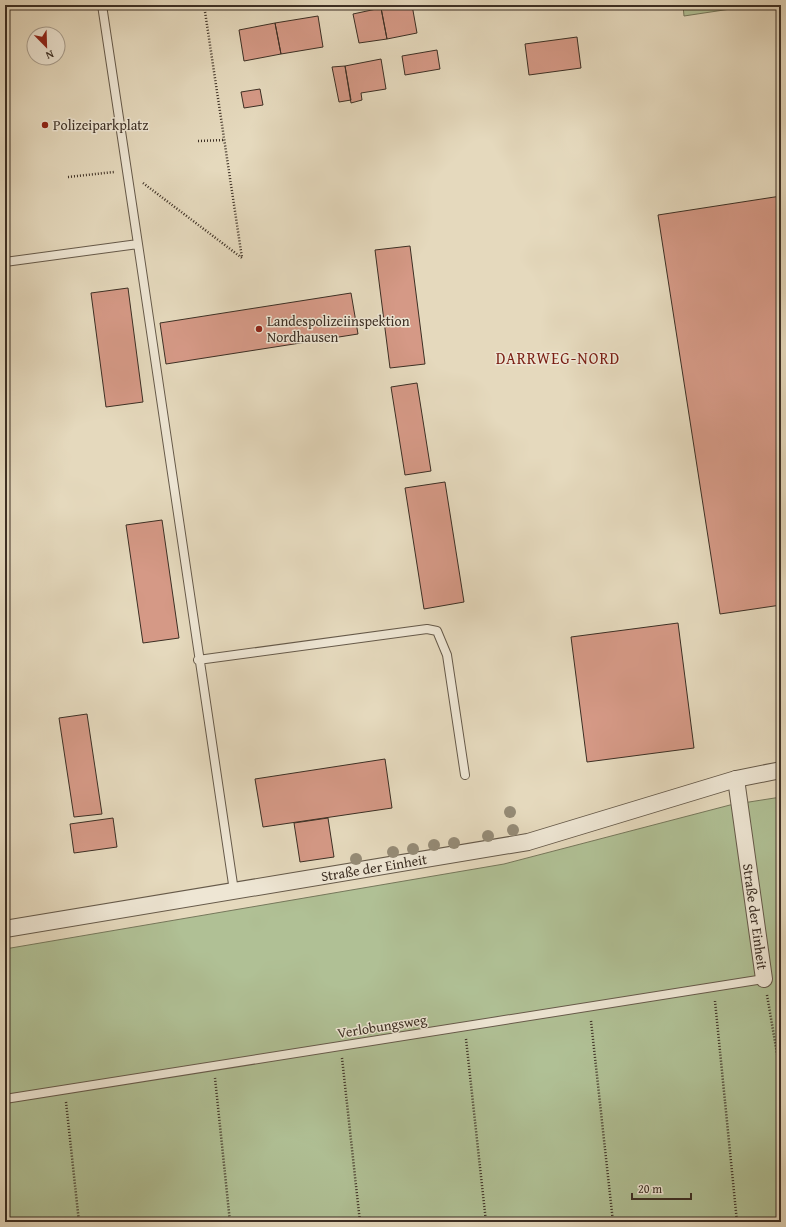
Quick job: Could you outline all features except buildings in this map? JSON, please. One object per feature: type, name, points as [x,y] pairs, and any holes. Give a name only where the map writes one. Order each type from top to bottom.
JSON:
[{"type":"street","name":"Straße der Einheit","points":[[5,929],[528,842],[736,779],[781,770]]},
{"type":"street","name":"Straße der Einheit","points":[[736,779],[764,979]]},
{"type":"lane","points":[[102,5],[198,660],[234,891]]},
{"type":"lane","points":[[5,262],[138,244]]},
{"type":"lane","points":[[198,660],[427,629],[437,631],[447,655],[465,775]]},
{"type":"lane","name":"Verlobungsweg","points":[[5,1099],[764,979]]},
{"type":"path","points":[[68,177],[127,171],[242,258],[204,5]]},
{"type":"path","points":[[198,141],[224,140]]},
{"type":"path","name":"Straße der Einheit","points":[[764,979],[781,1077]]},
{"type":"path","points":[[713,987],[737,1222]]},
{"type":"path","points":[[589,1006],[613,1222]]},
{"type":"path","points":[[465,1026],[486,1222]]},
{"type":"path","points":[[340,1046],[360,1222]]},
{"type":"path","points":[[214,1066],[230,1222]]},
{"type":"path","points":[[65,1090],[80,1222]]},
{"type":"green space","points":[[683,5],[757,5],[684,16]]},
{"type":"green space","points":[[781,797],[781,1222],[5,1222],[5,949],[504,864],[730,805]]},
{"type":"place","name":"Polizeiparkplatz","points":[[45,125]]},
{"type":"place","name":"Landespolizeiinspektion Nordhausen","points":[[259,329]]},
{"type":"district","name":"DARRWEG-NORD","points":[[558,358]]}]
